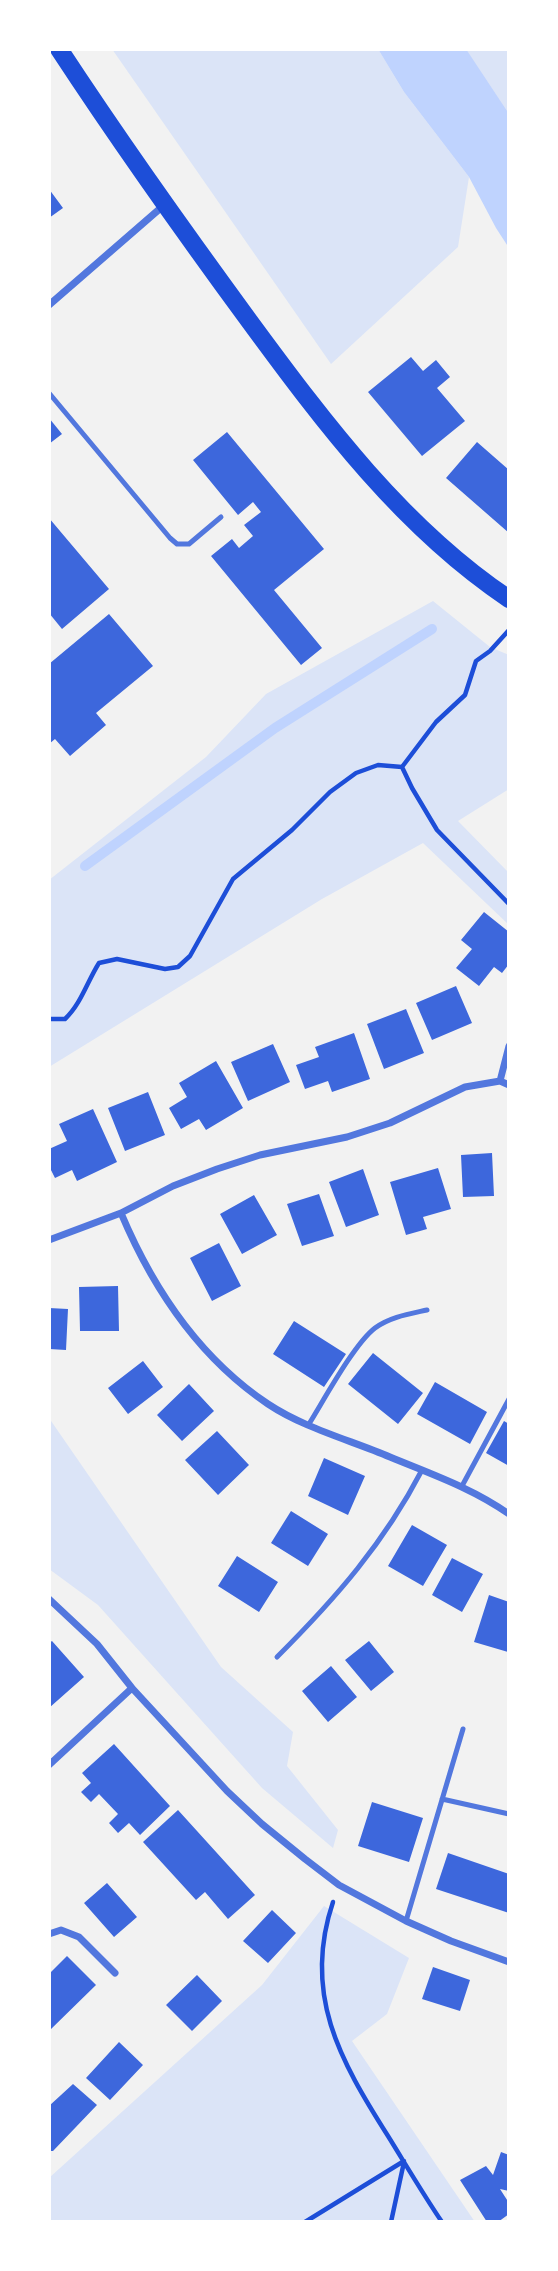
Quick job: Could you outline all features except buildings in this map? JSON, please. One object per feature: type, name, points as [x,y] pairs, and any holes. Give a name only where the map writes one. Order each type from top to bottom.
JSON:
[{"type":"main road","points":[[59,49],[164,205],[289,376],[353,456],[425,532],[489,586],[509,599]]},
{"type":"street","points":[[49,305],[164,205]]},
{"type":"street","points":[[500,1081],[509,1046]]},
{"type":"street","points":[[49,1240],[121,1213],[173,1185],[260,1154],[347,1137],[390,1124],[465,1087],[500,1081],[509,1085]]},
{"type":"street","points":[[121,1213],[137,1249],[167,1303],[196,1339],[228,1372],[269,1404],[309,1424],[462,1486],[509,1514]]},
{"type":"street","points":[[49,1599],[97,1644],[132,1688],[227,1791],[262,1824],[339,1885],[406,1921],[509,1962]]},
{"type":"street","points":[[49,1765],[132,1688]]},
{"type":"street","points":[[49,1934],[61,1930],[79,1937],[115,1973]]},
{"type":"lane","points":[[49,393],[177,544],[189,544],[221,517]]},
{"type":"lane","points":[[309,1424],[363,1340],[375,1328],[394,1318],[427,1310]]},
{"type":"lane","points":[[462,1486],[509,1399]]},
{"type":"lane","points":[[278,1657],[316,1618],[374,1550],[402,1509],[422,1470]]},
{"type":"lane","points":[[406,1921],[463,1730]]},
{"type":"lane","points":[[442,1799],[509,1814]]},
{"type":"path","points":[[402,767],[436,722],[465,695],[476,661],[490,651],[509,630]]},
{"type":"path","points":[[49,1019],[65,1020],[76,1009],[87,981],[99,963],[117,959],[165,969],[177,967],[190,956],[233,879],[292,830],[330,792],[356,773],[378,765],[402,767]]},
{"type":"path","points":[[402,767],[437,830],[509,904]]},
{"type":"path","points":[[339,1885],[324,1929],[321,1966],[329,2023],[352,2078],[442,2222]]},
{"type":"path","points":[[304,2222],[404,2161]]},
{"type":"path","points":[[391,2222],[404,2161]]},
{"type":"shaded area","points":[[112,49],[378,49],[404,92],[469,177],[458,247],[331,364]]},
{"type":"shaded area","points":[[465,49],[509,49],[509,116]]},
{"type":"shaded area","points":[[433,601],[490,647],[509,655],[509,789],[458,821],[509,873],[509,925],[423,843],[322,899],[49,1067],[49,880],[206,757],[266,694]]},
{"type":"shaded area","points":[[49,1418],[221,1667],[293,1732],[287,1766],[338,1830],[333,1848],[262,1788],[98,1605],[49,1569]]},
{"type":"shaded area","points":[[324,1906],[409,1958],[387,2014],[352,2041],[475,2222],[49,2222],[49,2178],[262,1985]]},
{"type":"water","points":[[378,49],[466,49],[509,114],[509,248],[469,177],[404,92]]},
{"type":"waterway","points":[[85,866],[275,728],[432,629]]}]
